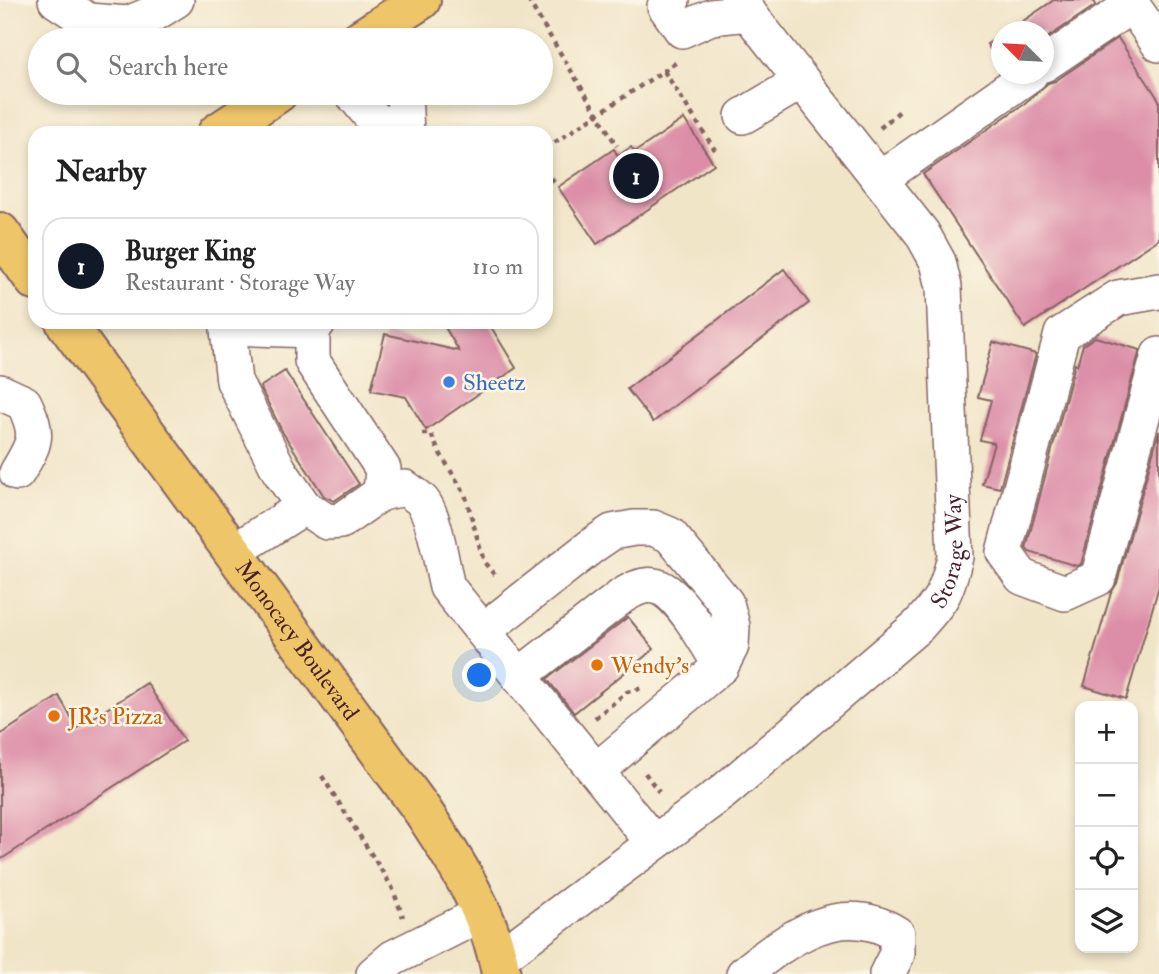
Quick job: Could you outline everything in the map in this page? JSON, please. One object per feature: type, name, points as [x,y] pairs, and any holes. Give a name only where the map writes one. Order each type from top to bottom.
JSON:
[{"type":"main road","points":[[382,28],[411,2]]},
{"type":"main road","points":[[228,126],[260,105]]},
{"type":"main road","name":"Monocacy Boulevard","points":[[70,329],[422,810],[453,858],[481,914],[499,967]]},
{"type":"street","points":[[56,0],[88,20],[128,24],[157,12],[176,0]]},
{"type":"street","points":[[1054,57],[1132,5],[1159,44]]},
{"type":"street","points":[[680,29],[744,7]]},
{"type":"street","name":"Storage Way","points":[[499,967],[653,842],[723,792],[918,626],[937,606],[946,591],[955,557],[944,287],[938,262],[922,233],[744,7]]},
{"type":"street","points":[[743,116],[802,81]]},
{"type":"street","points":[[880,179],[1016,84]]},
{"type":"street","points":[[362,105],[385,126]]},
{"type":"street","points":[[405,105],[406,126]]},
{"type":"street","points":[[1159,291],[1118,298],[1062,334],[1004,552],[1022,577],[1065,593],[1098,578],[1159,355]]},
{"type":"street","points":[[229,329],[234,381],[279,470],[304,508],[327,522],[341,521],[381,493],[405,488],[423,502],[435,529],[447,587],[653,842]]},
{"type":"street","points":[[315,329],[313,361],[383,469],[381,493]]},
{"type":"street","points":[[0,392],[24,403],[34,425],[33,445],[17,473]]},
{"type":"street","points":[[233,552],[304,508]]},
{"type":"street","points":[[483,631],[612,532],[653,528],[670,535],[726,603],[732,626],[731,646],[721,666],[596,772]]},
{"type":"street","points":[[519,676],[622,596],[639,587],[656,585],[671,593],[721,666]]},
{"type":"street","points":[[373,974],[393,958],[481,914]]},
{"type":"street","points":[[744,974],[773,951],[822,925],[840,920],[882,925],[897,934],[897,954],[887,974]]},
{"type":"path","points":[[528,0],[545,28]]},
{"type":"path","points":[[553,143],[664,71],[680,29]]},
{"type":"path","points":[[553,41],[617,146]]},
{"type":"path","points":[[664,71],[715,150]]},
{"type":"path","points":[[422,435],[431,434],[465,494],[484,562],[515,607]]},
{"type":"path","points":[[594,718],[627,692],[650,686]]},
{"type":"path","points":[[323,775],[392,887],[415,949]]},
{"type":"building","points":[[1054,0],[1093,0],[1096,5],[1054,33],[1054,21],[1023,21]]},
{"type":"building","points":[[1118,38],[1159,100],[1159,239],[1025,328],[923,174],[1025,103],[1047,84],[1054,84]]},
{"type":"building","points":[[684,119],[714,164],[597,244],[558,187],[614,149],[618,156],[631,147],[635,152]]},
{"type":"building","points":[[784,269],[809,303],[653,422],[627,389]]},
{"type":"building","name":"Sheetz","points":[[446,329],[492,329],[516,368],[426,430],[406,397],[371,390],[385,334],[459,351]]},
{"type":"building","points":[[1095,337],[1140,350],[1081,564],[1077,566],[1029,552],[1026,548],[1075,364],[1077,365],[1083,345]]},
{"type":"building","points":[[993,342],[1036,354],[1000,488],[982,484],[994,443],[980,440],[991,400],[978,397]]},
{"type":"building","points":[[285,371],[359,484],[334,501],[324,496],[283,433],[260,387]]},
{"type":"building","points":[[1159,431],[1159,586],[1126,699],[1084,686],[1111,593],[1117,583]]},
{"type":"building","name":"Wendy's","points":[[628,617],[654,649],[574,713],[547,679]]},
{"type":"building","points":[[147,683],[184,741],[0,860],[0,735],[59,696],[77,728]]},
{"type":"place","name":"Burger King","points":[[636,176]]},
{"type":"place","name":"Sheetz","points":[[449,382]]},
{"type":"place","name":"Wendy's","points":[[597,665]]},
{"type":"place","name":"JR's Pizza","points":[[54,716]]}]
